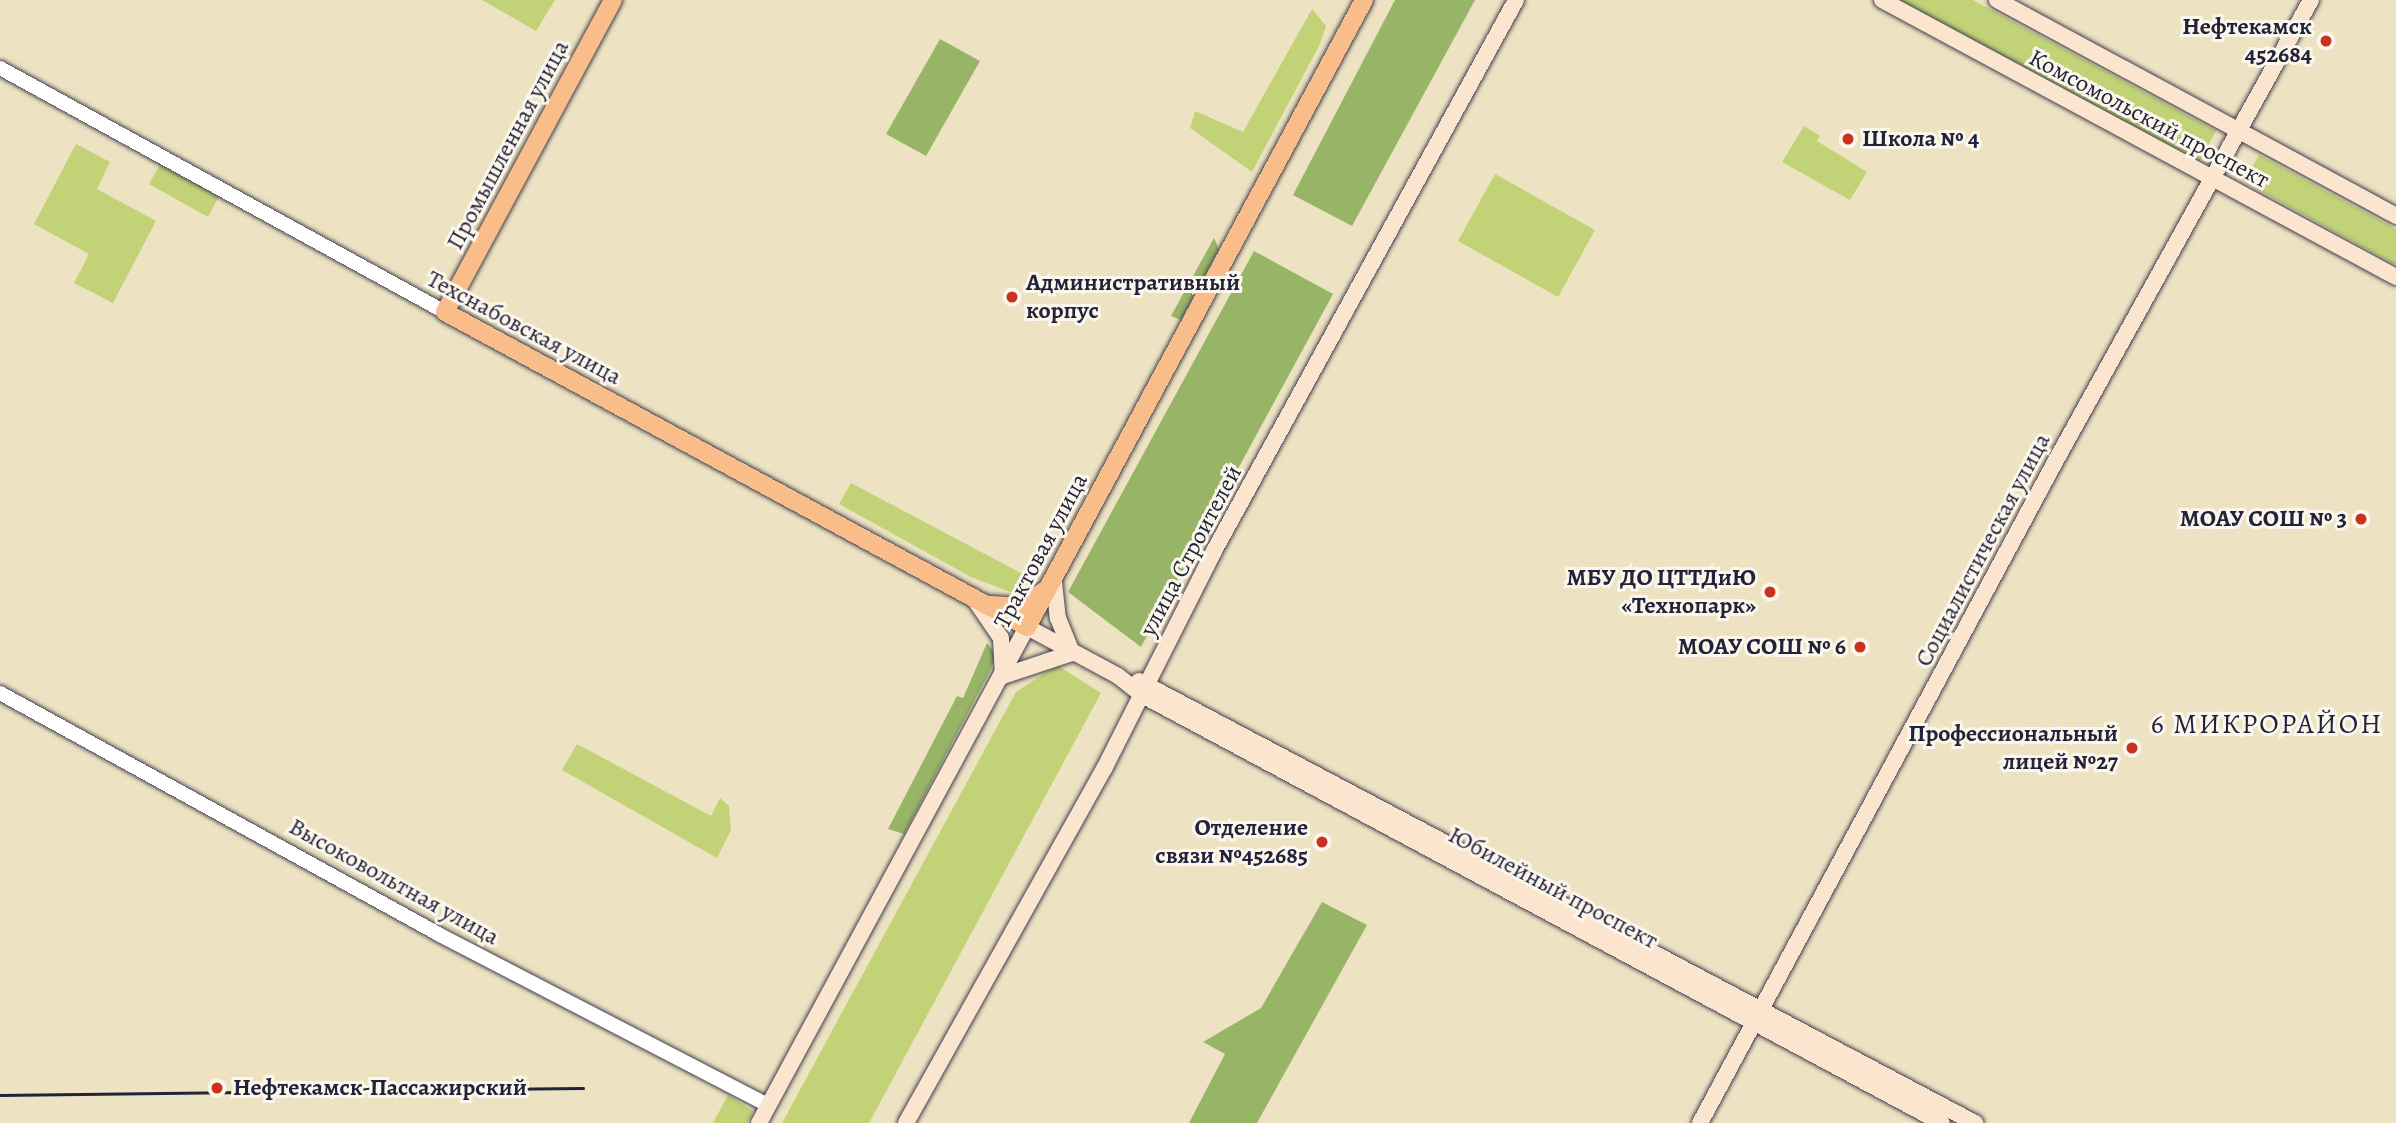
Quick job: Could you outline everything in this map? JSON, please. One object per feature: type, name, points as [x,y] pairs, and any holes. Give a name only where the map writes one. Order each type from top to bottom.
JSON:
[{"type":"main road","name":"Промышленная улица","points":[[445,312],[613,0]]},
{"type":"main road","name":"Трактовая улица","points":[[759,1123],[1003,676],[1027,627],[1054,582],[1364,0]]},
{"type":"main road","name":"улица Строителей","points":[[906,1123],[1516,0]]},
{"type":"main road","name":"Комсомольский проспект","points":[[1882,0],[2396,277]]},
{"type":"main road","name":"Комсомольский проспект","points":[[1997,0],[2396,216]]},
{"type":"main road","name":"Социалистическая улица","points":[[1700,1123],[2055,462],[2311,0]]},
{"type":"main road","name":"Техснабовская улица","points":[[445,312],[977,603],[1027,627]]},
{"type":"main road","points":[[977,603],[1021,607],[1054,582]]},
{"type":"main road","points":[[1054,582],[1058,618],[1072,653]]},
{"type":"main road","points":[[977,603],[1001,638],[1003,676],[1072,653]]},
{"type":"main road","points":[[1027,627],[1759,1015],[1975,1123]]},
{"type":"main road","points":[[1759,1015],[1942,1123]]},
{"type":"street","name":"Техснабовская улица","points":[[0,68],[445,312]]},
{"type":"street","name":"Высоковольтная улица","points":[[0,693],[438,934],[768,1105]]},
{"type":"green space","points":[[482,0],[555,0],[536,31]]},
{"type":"green space","points":[[1395,0],[1475,0],[1352,226],[1293,195]]},
{"type":"green space","points":[[1896,0],[1973,0],[2216,131],[2199,162]]},
{"type":"green space","points":[[1312,9],[1326,26],[1320,44],[1252,172],[1190,128],[1195,111],[1243,132]]},
{"type":"green space","points":[[940,39],[980,61],[926,156],[886,134]]},
{"type":"green space","points":[[1804,126],[1820,136],[1817,141],[1867,172],[1850,200],[1782,162]]},
{"type":"green space","points":[[76,144],[110,162],[97,189],[156,221],[113,303],[74,283],[89,254],[34,224]]},
{"type":"green space","points":[[2259,155],[2396,229],[2396,265],[2244,182]]},
{"type":"green space","points":[[162,161],[220,194],[208,217],[149,184]]},
{"type":"green space","points":[[1495,174],[1595,230],[1558,297],[1458,241]]},
{"type":"green space","points":[[1214,238],[1219,249],[1181,320],[1171,316]]},
{"type":"green space","points":[[1254,251],[1333,294],[1141,647],[1068,592]]},
{"type":"green space","points":[[851,483],[1034,580],[1027,593],[1013,593],[971,577],[839,504]]},
{"type":"green space","points":[[987,643],[996,655],[990,671],[904,834],[888,829],[957,696],[963,698]]},
{"type":"green space","points":[[1057,665],[1101,693],[869,1123],[782,1123],[1016,692]]},
{"type":"green space","points":[[577,744],[711,816],[720,798],[729,806],[731,830],[717,858],[562,770]]},
{"type":"green space","points":[[1322,902],[1367,925],[1257,1123],[1189,1123],[1225,1054],[1203,1042],[1261,1008]]},
{"type":"green space","points":[[728,1095],[753,1111],[747,1123],[713,1123]]},
{"type":"railway","points":[[0,1095],[583,1088]]},
{"type":"place","name":"Нефтекамск 452684","points":[[2326,41]]},
{"type":"place","name":"Школа № 4","points":[[1848,139]]},
{"type":"place","name":"Административный корпус","points":[[1012,297]]},
{"type":"place","name":"МОАУ СОШ № 3","points":[[2361,519]]},
{"type":"place","name":"МБУ ДО ЦТТДиЮ «Технопарк»","points":[[1770,592]]},
{"type":"place","name":"МОАУ СОШ № 6","points":[[1860,647]]},
{"type":"place","name":"Профессиональный лицей №27","points":[[2132,748]]},
{"type":"place","name":"Отделение связи №452685","points":[[1322,842]]},
{"type":"place","name":"Нефтекамск-Пассажирский","points":[[217,1088]]},
{"type":"district","name":"6 МИКРОРАЙОН","points":[[2267,724]]}]
